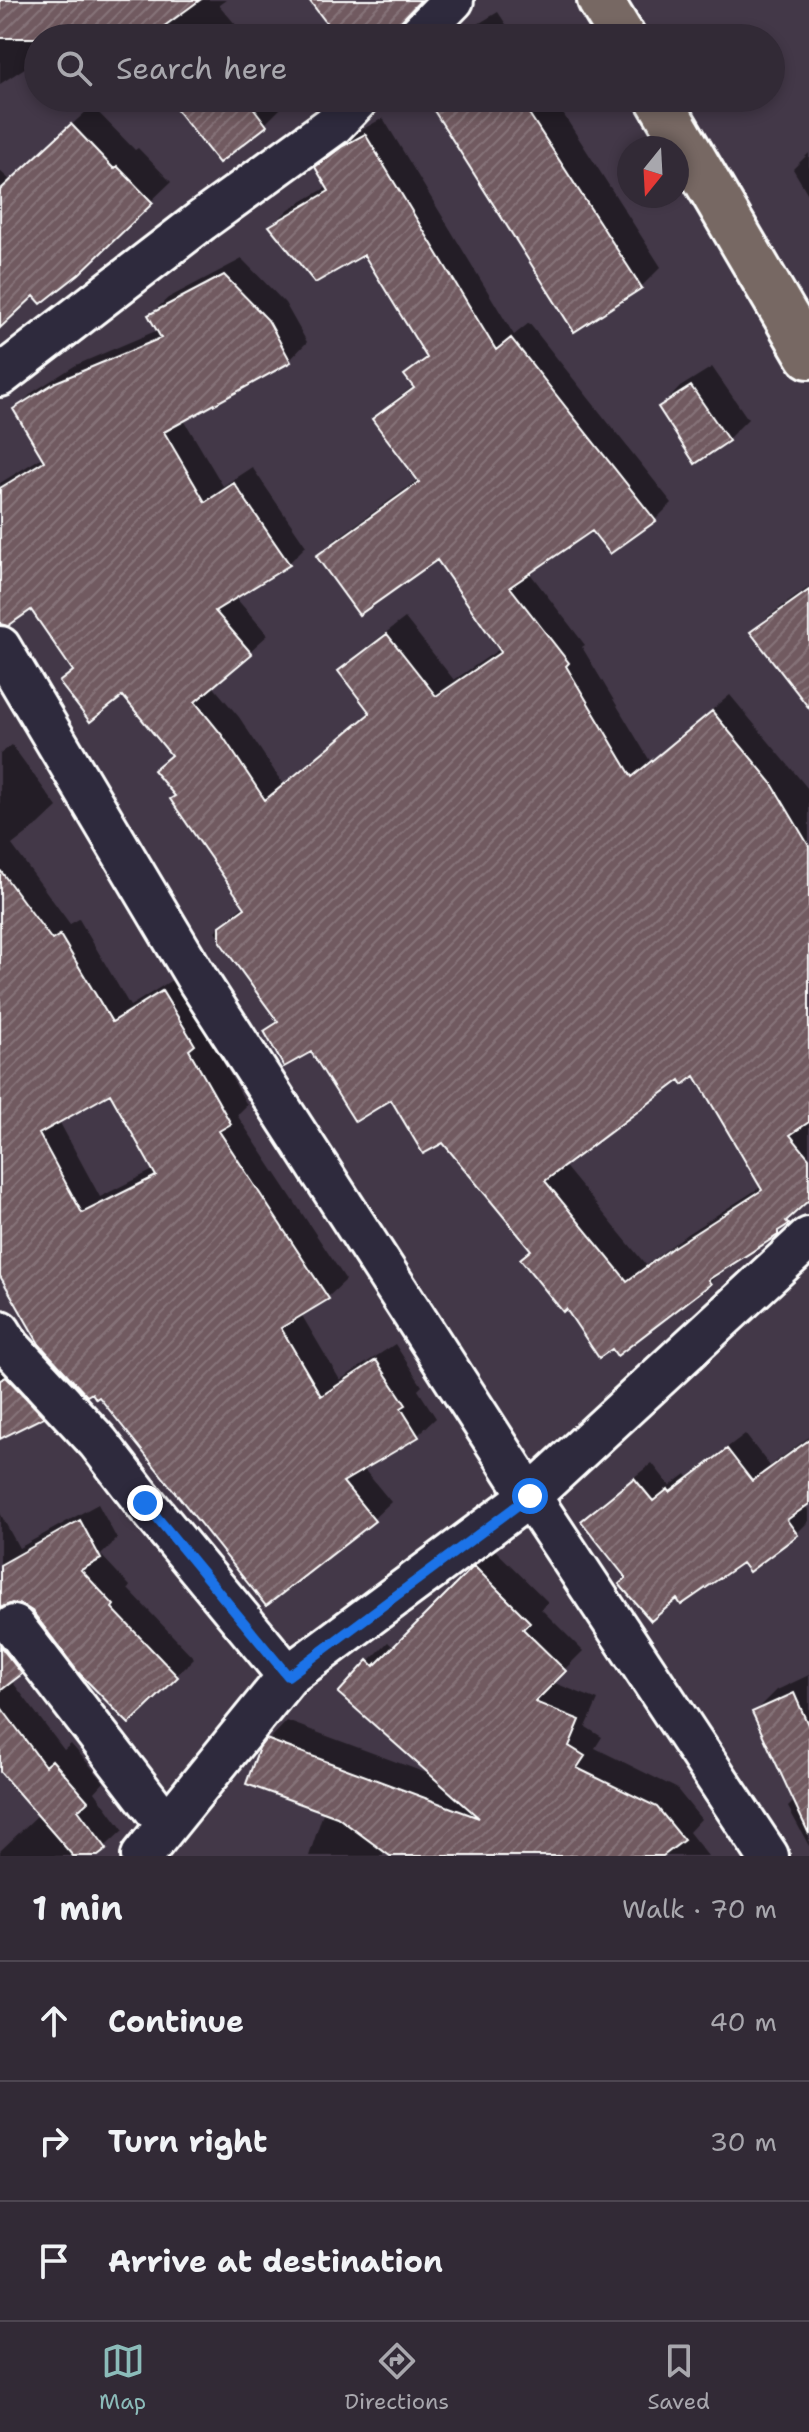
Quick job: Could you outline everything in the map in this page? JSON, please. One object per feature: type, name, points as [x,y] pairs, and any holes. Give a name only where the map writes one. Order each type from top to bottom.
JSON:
[{"type":"highway","points":[[600,0],[615,24]]},
{"type":"highway","points":[[666,112],[809,356]]},
{"type":"street","points":[[430,24],[453,0]]},
{"type":"street","points":[[0,376],[201,221],[332,126],[346,112]]},
{"type":"street","points":[[0,647],[199,982],[530,1496],[768,1856]]},
{"type":"street","points":[[142,1856],[288,1676],[530,1496],[809,1238]]},
{"type":"street","points":[[0,1331],[10,1347],[98,1442],[288,1676]]},
{"type":"street","points":[[14,1626],[167,1825]]},
{"type":"building","points":[[0,0],[200,0],[167,24],[24,24],[24,38],[0,38]]},
{"type":"building","points":[[309,0],[421,0],[398,24],[327,24]]},
{"type":"building","points":[[178,112],[256,112],[267,126],[219,163]]},
{"type":"building","points":[[435,112],[528,112],[642,288],[574,332]]},
{"type":"building","points":[[71,124],[114,169],[117,166],[153,203],[79,274],[41,304],[34,296],[0,328],[0,190]]},
{"type":"building","points":[[365,134],[496,350],[511,338],[656,521],[610,554],[592,531],[510,587],[569,663],[566,666],[632,777],[712,711],[771,782],[809,846],[809,1122],[790,1135],[809,1158],[809,1200],[786,1221],[789,1224],[778,1231],[778,1235],[708,1280],[711,1284],[617,1356],[612,1349],[599,1358],[566,1309],[563,1312],[520,1259],[531,1250],[443,1143],[423,1154],[391,1100],[355,1122],[311,1052],[284,1067],[264,1031],[278,1022],[220,942],[220,926],[245,908],[170,799],[175,796],[153,770],[171,755],[123,696],[90,722],[59,682],[73,671],[31,610],[8,626],[0,624],[0,488],[44,461],[13,409],[56,382],[161,338],[148,315],[224,275],[268,320],[291,362],[164,432],[205,502],[234,483],[290,565],[215,611],[252,654],[195,702],[222,735],[265,800],[370,713],[338,671],[387,634],[436,696],[501,652],[437,560],[359,615],[316,556],[419,482],[372,419],[414,388],[404,375],[427,358],[364,255],[315,283],[269,226],[329,191],[315,167]],"holes":[[[695,1076],[762,1190],[627,1281],[545,1181],[680,1080],[683,1085]]]},
{"type":"building","points":[[691,386],[729,441],[695,464],[658,407]]},
{"type":"building","points":[[809,590],[809,708],[750,632]]},
{"type":"building","points":[[0,870],[52,940],[60,935],[112,1022],[162,991],[195,1045],[189,1050],[231,1124],[219,1131],[329,1299],[281,1328],[321,1396],[376,1360],[406,1405],[401,1408],[419,1437],[343,1482],[375,1521],[266,1606],[99,1397],[96,1399],[92,1393],[87,1396],[39,1344],[0,1276]],"holes":[[[110,1094],[156,1176],[82,1213],[39,1134]]]},
{"type":"building","points":[[6,1377],[44,1417],[0,1439],[0,1380]]},
{"type":"building","points":[[809,1440],[809,1504],[787,1520],[798,1535],[749,1572],[742,1563],[681,1605],[677,1599],[651,1621],[619,1584],[626,1578],[581,1521],[634,1478],[653,1501],[668,1489],[670,1492],[727,1449],[752,1481]]},
{"type":"building","points":[[80,1520],[101,1559],[81,1570],[114,1605],[112,1608],[178,1677],[129,1724],[78,1672],[32,1611],[12,1603],[0,1608],[0,1565]]},
{"type":"building","points":[[474,1566],[530,1622],[523,1629],[566,1671],[535,1702],[580,1720],[569,1746],[585,1756],[577,1768],[657,1807],[684,1840],[663,1856],[390,1856],[337,1817],[246,1784],[259,1748],[266,1739],[479,1818],[338,1693],[368,1660],[374,1666]]},
{"type":"building","points":[[0,1646],[22,1674],[0,1691]]},
{"type":"building","points":[[794,1693],[809,1727],[809,1834],[752,1712]]},
{"type":"building","points":[[0,1706],[45,1766],[52,1760],[88,1801],[78,1810],[107,1849],[98,1856],[73,1856],[0,1772]]},
{"type":"route","points":[[145,1503],[288,1676],[530,1496]]}]
